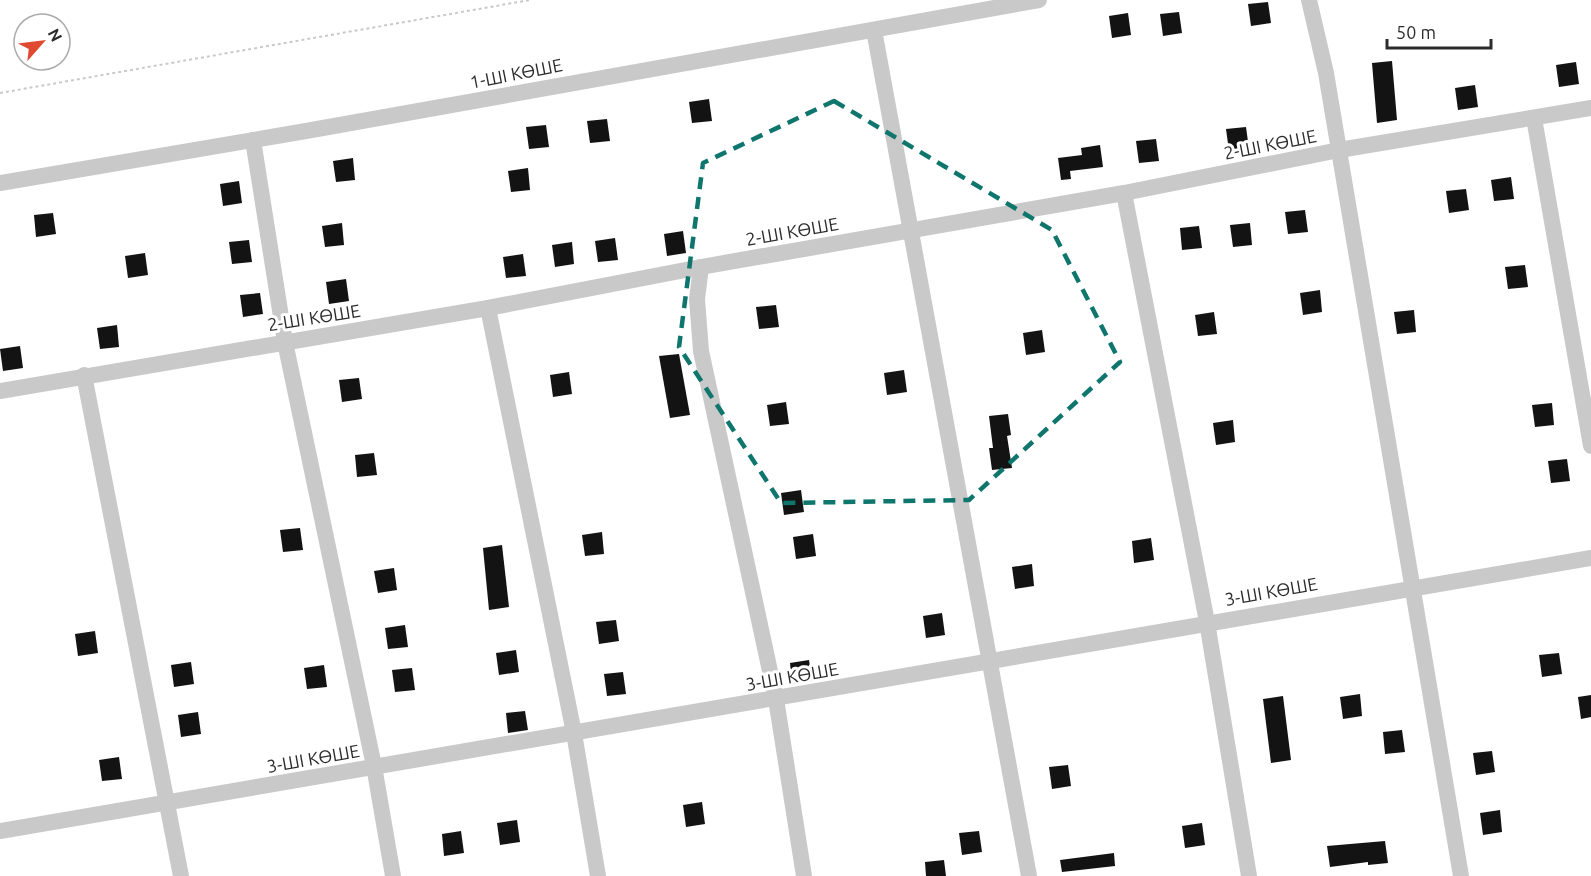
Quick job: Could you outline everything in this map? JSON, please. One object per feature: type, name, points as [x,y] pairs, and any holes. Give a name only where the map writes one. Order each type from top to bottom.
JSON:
[{"type":"lane","name":"1-ШІ КӨШЕ","points":[[0,183],[1039,0]]},
{"type":"lane","points":[[1309,0],[1326,73],[1461,876]]},
{"type":"lane","points":[[874,30],[992,659],[1029,876]]},
{"type":"lane","name":"2-ШІ КӨШЕ","points":[[0,391],[488,308],[702,267],[1124,193],[1339,150],[1591,108]]},
{"type":"lane","points":[[1534,118],[1591,446]]},
{"type":"lane","points":[[254,140],[285,342],[374,766],[393,876]]},
{"type":"lane","points":[[1124,193],[1207,622],[1249,876]]},
{"type":"lane","points":[[702,267],[697,299],[701,351],[776,699],[804,876]]},
{"type":"lane","points":[[488,308],[574,733],[598,876]]},
{"type":"lane","points":[[84,375],[181,876]]},
{"type":"lane","name":"3-ШІ КӨШЕ","points":[[0,831],[776,699],[1207,622],[1591,558]]},
{"type":"path","points":[[0,93],[530,0]]},
{"type":"highlighted area","points":[[834,101],[1052,230],[1120,362],[969,500],[781,503],[679,347],[703,163]]},
{"type":"building","points":[[1268,2],[1271,23],[1251,26],[1248,4]]},
{"type":"building","points":[[1179,12],[1182,33],[1163,36],[1160,14]]},
{"type":"building","points":[[1128,13],[1131,35],[1112,38],[1109,16]]},
{"type":"building","points":[[1392,61],[1397,120],[1377,123],[1372,63]]},
{"type":"building","points":[[1576,62],[1579,84],[1559,87],[1556,65]]},
{"type":"building","points":[[1475,85],[1478,107],[1458,110],[1455,88]]},
{"type":"building","points":[[709,99],[712,121],[692,123],[689,102]]},
{"type":"building","points":[[607,119],[610,141],[590,143],[587,121]]},
{"type":"building","points":[[546,125],[549,147],[529,149],[526,127]]},
{"type":"building","points":[[1246,127],[1249,149],[1229,151],[1226,129]]},
{"type":"building","points":[[1156,139],[1159,161],[1139,163],[1136,141]]},
{"type":"building","points":[[1100,145],[1103,167],[1070,171],[1071,179],[1061,180],[1058,158],[1082,155],[1081,148]]},
{"type":"building","points":[[353,158],[355,180],[336,182],[333,161]]},
{"type":"building","points":[[528,168],[530,190],[511,192],[508,171]]},
{"type":"building","points":[[1511,177],[1514,199],[1494,201],[1491,180]]},
{"type":"building","points":[[239,181],[242,203],[223,206],[220,184]]},
{"type":"building","points":[[1466,189],[1469,210],[1449,213],[1446,191]]},
{"type":"building","points":[[1305,210],[1308,232],[1288,234],[1285,212]]},
{"type":"building","points":[[53,213],[56,234],[36,237],[34,215]]},
{"type":"building","points":[[342,223],[344,245],[325,247],[322,226]]},
{"type":"building","points":[[1250,223],[1252,245],[1233,247],[1230,225]]},
{"type":"building","points":[[1199,226],[1202,248],[1182,250],[1180,228]]},
{"type":"building","points":[[683,231],[686,253],[667,256],[664,234]]},
{"type":"building","points":[[615,238],[618,260],[598,262],[595,241]]},
{"type":"building","points":[[249,240],[252,262],[232,264],[229,242]]},
{"type":"building","points":[[572,242],[574,264],[555,267],[552,245]]},
{"type":"building","points":[[145,253],[148,275],[128,278],[125,256]]},
{"type":"building","points":[[523,254],[526,276],[506,278],[503,257]]},
{"type":"building","points":[[1525,265],[1528,287],[1508,289],[1505,267]]},
{"type":"building","points":[[346,279],[349,301],[329,304],[326,282]]},
{"type":"building","points":[[1320,290],[1322,312],[1303,315],[1300,293]]},
{"type":"building","points":[[260,293],[263,314],[243,317],[240,295]]},
{"type":"building","points":[[776,305],[779,327],[759,329],[756,307]]},
{"type":"building","points":[[1414,310],[1416,332],[1397,334],[1394,312]]},
{"type":"building","points":[[1214,312],[1217,334],[1198,336],[1195,315]]},
{"type":"building","points":[[117,325],[119,347],[100,349],[97,328]]},
{"type":"building","points":[[1042,330],[1045,352],[1026,355],[1023,333]]},
{"type":"building","points":[[20,346],[23,368],[3,371],[0,349]]},
{"type":"building","points":[[679,354],[690,415],[670,418],[659,356]]},
{"type":"building","points":[[904,370],[907,392],[887,395],[884,373]]},
{"type":"building","points":[[569,372],[572,394],[553,397],[550,375]]},
{"type":"building","points":[[359,378],[362,399],[342,402],[339,380]]},
{"type":"building","points":[[786,402],[789,424],[770,426],[767,405]]},
{"type":"building","points":[[1552,403],[1554,425],[1535,427],[1532,405]]},
{"type":"building","points":[[1008,414],[1011,435],[1007,436],[1012,468],[992,470],[989,448],[993,448],[989,416]]},
{"type":"building","points":[[1233,420],[1235,442],[1216,445],[1213,423]]},
{"type":"building","points":[[374,453],[377,475],[357,477],[355,455]]},
{"type":"building","points":[[1567,459],[1570,481],[1551,483],[1548,461]]},
{"type":"building","points":[[801,490],[804,512],[784,515],[781,493]]},
{"type":"building","points":[[300,528],[303,550],[283,552],[280,530]]},
{"type":"building","points":[[602,532],[604,554],[585,556],[582,535]]},
{"type":"building","points":[[813,534],[816,556],[796,559],[793,537]]},
{"type":"building","points":[[1151,538],[1154,560],[1134,563],[1132,541]]},
{"type":"building","points":[[502,545],[509,607],[489,610],[483,548]]},
{"type":"building","points":[[1032,564],[1034,586],[1015,589],[1012,567]]},
{"type":"building","points":[[394,568],[397,590],[378,593],[374,571]]},
{"type":"building","points":[[942,613],[945,635],[926,638],[923,616]]},
{"type":"building","points":[[616,620],[619,641],[599,644],[596,622]]},
{"type":"building","points":[[405,625],[408,647],[388,649],[385,628]]},
{"type":"building","points":[[95,631],[98,653],[78,656],[75,634]]},
{"type":"building","points":[[516,650],[519,672],[499,675],[496,653]]},
{"type":"building","points":[[1559,653],[1562,674],[1542,677],[1539,655]]},
{"type":"building","points":[[809,660],[812,681],[792,684],[790,663]]},
{"type":"building","points":[[191,662],[194,684],[174,687],[171,665]]},
{"type":"building","points":[[324,665],[327,687],[307,689],[304,668]]},
{"type":"building","points":[[412,668],[415,690],[395,692],[392,670]]},
{"type":"building","points":[[623,672],[626,694],[607,696],[604,674]]},
{"type":"building","points":[[1360,694],[1362,716],[1343,719],[1340,697]]},
{"type":"building","points":[[1591,695],[1591,717],[1581,719],[1578,697]]},
{"type":"building","points":[[1283,696],[1291,760],[1271,763],[1263,699]]},
{"type":"building","points":[[525,711],[528,730],[508,733],[506,713]]},
{"type":"building","points":[[198,712],[201,734],[181,737],[178,715]]},
{"type":"building","points":[[1402,730],[1405,752],[1385,754],[1383,732]]},
{"type":"building","points":[[1492,751],[1495,772],[1476,775],[1473,753]]},
{"type":"building","points":[[119,757],[122,779],[102,781],[99,760]]},
{"type":"building","points":[[1068,765],[1071,786],[1052,789],[1049,767]]},
{"type":"building","points":[[702,802],[705,824],[686,827],[683,805]]},
{"type":"building","points":[[1500,810],[1502,832],[1483,835],[1480,813]]},
{"type":"building","points":[[517,820],[520,842],[500,845],[497,823]]},
{"type":"building","points":[[1202,823],[1205,845],[1185,848],[1182,826]]},
{"type":"building","points":[[461,831],[464,853],[444,856],[442,834]]},
{"type":"building","points":[[979,831],[982,852],[962,855],[959,833]]},
{"type":"building","points":[[1385,841],[1388,863],[1368,865],[1368,862],[1330,867],[1327,846]]},
{"type":"building","points":[[1114,853],[1115,866],[1062,872],[1060,860]]},
{"type":"building","points":[[944,860],[946,876],[926,876],[925,862]]}]
